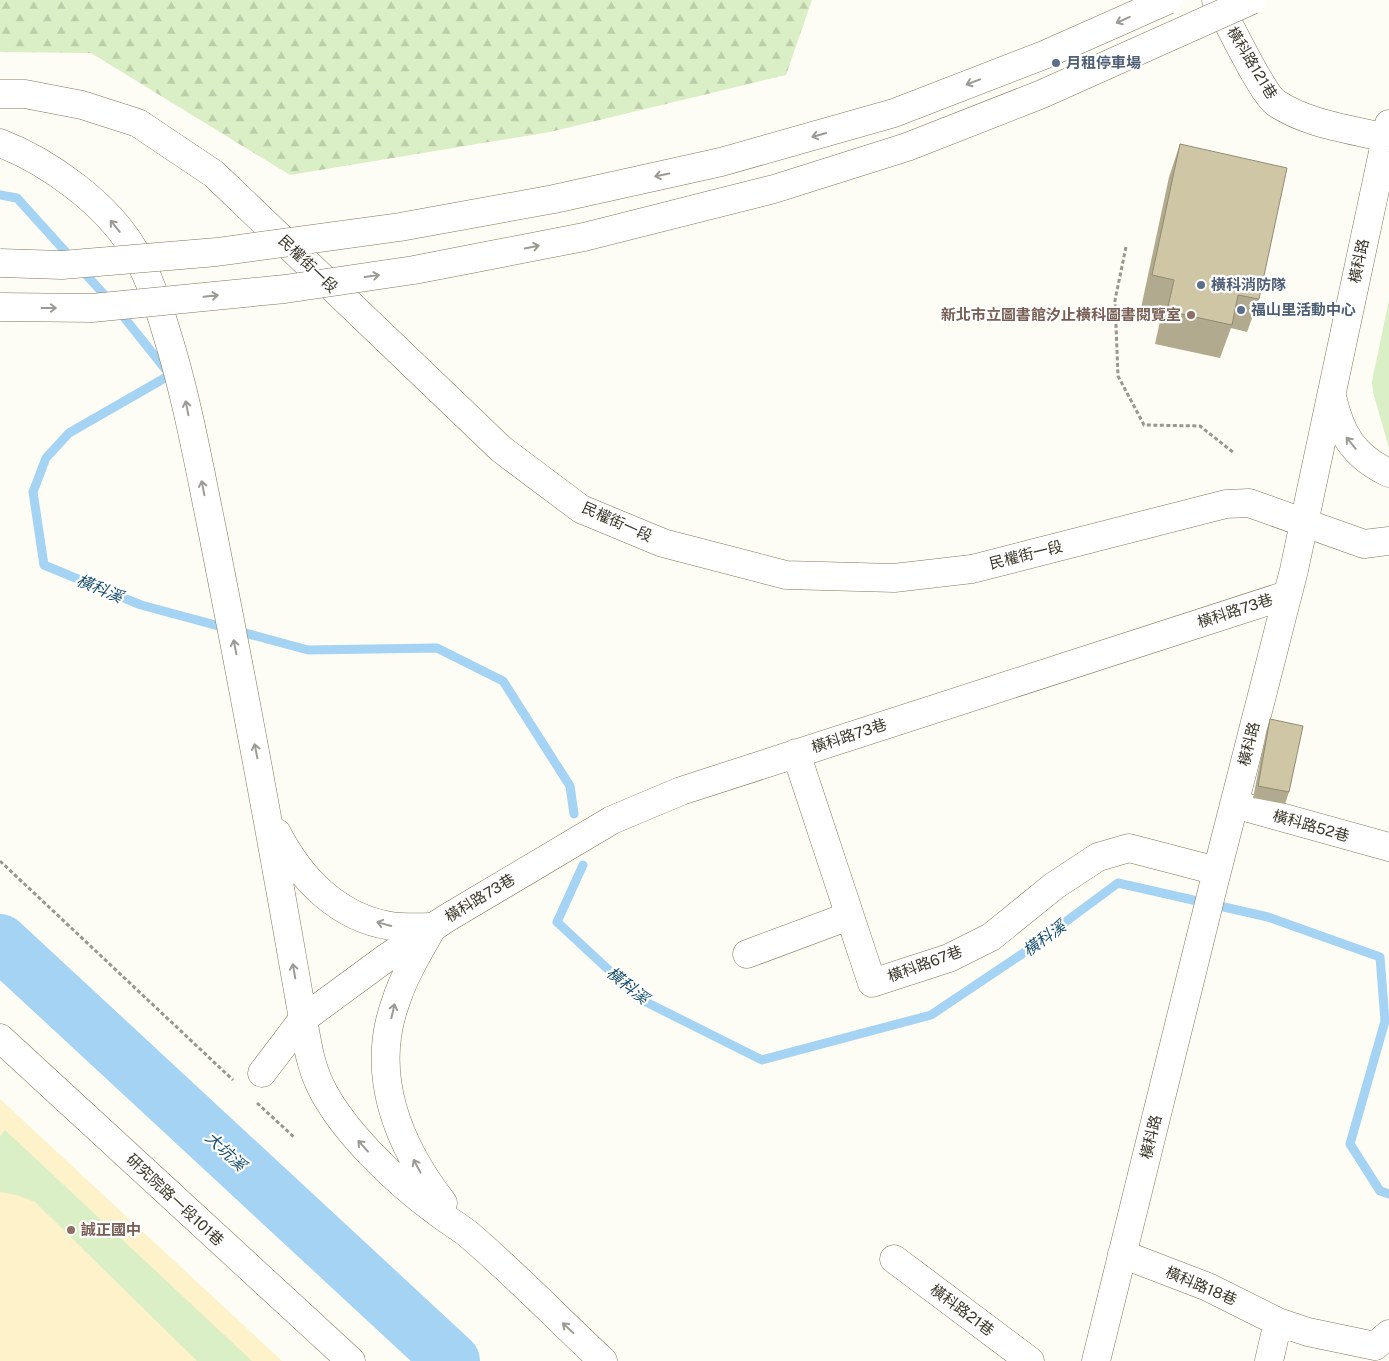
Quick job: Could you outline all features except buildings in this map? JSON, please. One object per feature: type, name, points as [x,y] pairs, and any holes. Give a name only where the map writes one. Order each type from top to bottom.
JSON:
[{"type":"main road","points":[[0,264],[62,265],[217,252],[390,229],[554,199],[721,162],[894,113],[1044,55],[1168,0]]},
{"type":"main road","name":"橫科路121巷","points":[[1216,0],[1256,74],[1274,102],[1305,118],[1387,131]]},
{"type":"main road","points":[[0,308],[92,308],[285,289],[414,270],[584,237],[774,189],[907,147],[1042,94],[1252,0]]},
{"type":"main road","name":"民權街一段","points":[[0,94],[25,94],[82,105],[138,124],[214,174],[501,448],[581,508],[663,543],[786,576],[894,578],[972,569],[1226,504],[1249,503],[1364,544],[1389,541]]},
{"type":"main road","name":"橫科路","points":[[1096,1361],[1304,524],[1387,131]]},
{"type":"main road","points":[[0,143],[22,152],[55,172],[101,208],[133,249],[155,296],[182,381],[265,798],[309,1056],[319,1085],[334,1111],[374,1157],[436,1212],[467,1233],[603,1361]]},
{"type":"main road","points":[[1332,394],[1338,421],[1348,441],[1362,456],[1389,473]]},
{"type":"main road","name":"橫科路73巷","points":[[250,1079],[303,1019],[386,958],[433,927],[612,820],[681,791],[1287,595]]},
{"type":"main road","name":"橫科路67巷","points":[[796,753],[872,983],[950,958],[991,937],[1054,886],[1098,857],[1129,848],[1215,877]]},
{"type":"main road","points":[[265,798],[277,833],[290,857],[306,879],[324,895],[356,916],[382,924],[433,927]]},
{"type":"main road","name":"橫科路52巷","points":[[1234,804],[1389,848]]},
{"type":"main road","points":[[747,954],[849,916]]},
{"type":"main road","name":"橫科路73巷","points":[[433,927],[410,968],[395,1002],[387,1038],[386,1071],[390,1106],[402,1139],[421,1174],[467,1233]]},
{"type":"main road","name":"研究院路一段101巷","points":[[0,1038],[241,1262],[351,1361]]},
{"type":"main road","name":"橫科路18巷","points":[[1122,1254],[1208,1287],[1278,1322],[1308,1332],[1376,1346],[1389,1334]]},
{"type":"main road","name":"橫科路21巷","points":[[894,1259],[1030,1361]]},
{"type":"main road","points":[[1269,1361],[1278,1322]]},
{"type":"path","points":[[1126,247],[1115,300],[1118,376],[1144,425],[1200,426],[1234,453]]},
{"type":"path","points":[[0,861],[250,1079]]},
{"type":"path","points":[[252,1098],[295,1138]]},
{"type":"shaded area","name":"誠正國中","points":[[0,1099],[282,1361],[0,1361]]},
{"type":"green space","points":[[0,0],[812,0],[786,75],[550,132],[290,175],[91,53],[0,52]]},
{"type":"green space","points":[[1389,300],[1389,448],[1373,392],[1372,381]]},
{"type":"green space","points":[[5,1130],[252,1361],[197,1361],[35,1202],[17,1195],[0,1192],[0,1136]]},
{"type":"waterway","name":"橫科溪","points":[[0,195],[17,198],[73,260]]},
{"type":"waterway","name":"橫科溪","points":[[81,269],[119,311],[170,375],[69,433],[46,458],[33,492],[44,565],[141,605],[308,650],[437,648],[503,681],[570,786],[574,814]]},
{"type":"waterway","name":"橫科溪","points":[[583,865],[557,922],[640,999],[762,1060],[931,1015],[1022,954],[1118,883],[1268,917],[1380,957],[1385,1021],[1350,1144],[1380,1191],[1389,1194]]},
{"type":"waterway","name":"大坑溪","points":[[0,942],[452,1361]]},
{"type":"place","name":"月租停車場","points":[[1056,63]]},
{"type":"place","name":"橫科消防隊","points":[[1201,285]]},
{"type":"place","name":"福山里活動中心","points":[[1241,310]]},
{"type":"place","name":"新北市立圖書館汐止橫科圖書閱覽室","points":[[1191,315]]},
{"type":"place","name":"誠正國中","points":[[71,1230]]}]
